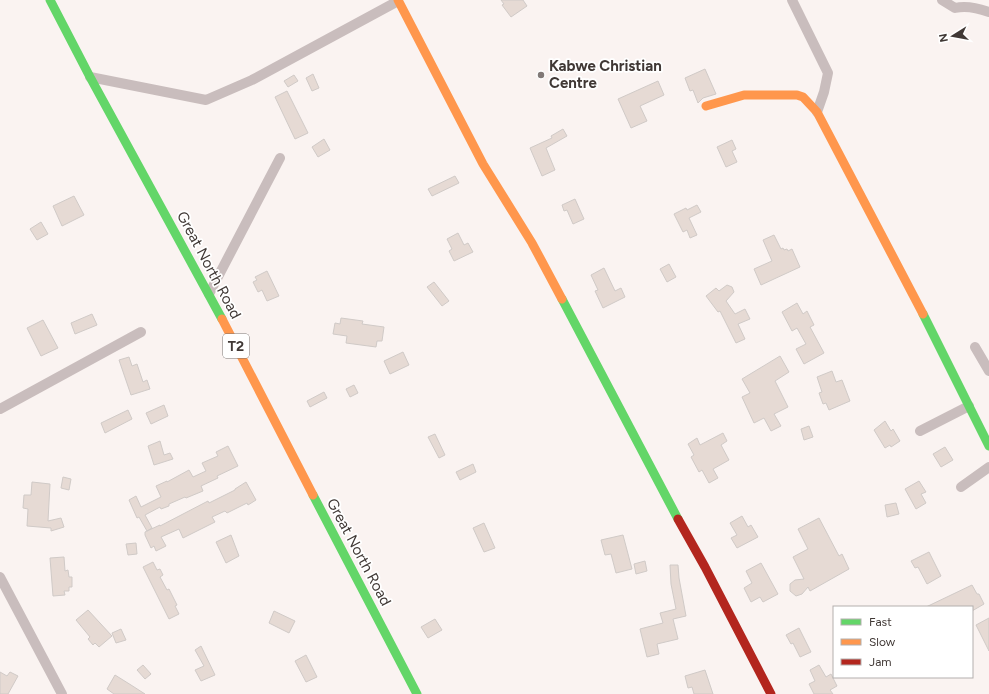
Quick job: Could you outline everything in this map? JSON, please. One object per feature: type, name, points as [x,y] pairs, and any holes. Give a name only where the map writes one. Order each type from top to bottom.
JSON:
[{"type":"main road","name":"Great North Road","points":[[50,0],[90,78],[209,294],[417,694]]},
{"type":"main road","points":[[398,0],[483,164],[532,242],[674,514],[705,567],[771,694]]},
{"type":"main road","points":[[706,106],[728,98],[744,95],[797,94],[803,97],[816,112],[987,438]]},
{"type":"street","points":[[90,78],[206,100],[252,80],[398,0]]},
{"type":"street","points":[[792,0],[828,73],[824,92],[816,112]]},
{"type":"street","points":[[942,0],[955,8],[961,6],[978,8],[989,12]]},
{"type":"street","points":[[209,294],[280,158]]},
{"type":"street","points":[[0,410],[141,332]]},
{"type":"street","points":[[975,347],[989,371]]},
{"type":"street","points":[[920,432],[969,406]]},
{"type":"street","points":[[961,487],[989,467]]},
{"type":"street","points":[[0,577],[62,694]]},
{"type":"building","points":[[501,0],[523,0],[527,6],[511,17],[502,5],[504,4]]},
{"type":"building","points":[[705,69],[716,94],[703,98],[698,103],[693,90],[690,91],[685,78]]},
{"type":"building","points":[[313,74],[319,88],[312,91],[306,78]]},
{"type":"building","points":[[294,75],[298,81],[288,87],[284,81]]},
{"type":"building","points":[[658,81],[664,95],[640,106],[647,121],[631,128],[618,99]]},
{"type":"building","points":[[287,91],[308,133],[295,139],[275,97]]},
{"type":"building","points":[[563,129],[567,136],[546,148],[555,170],[542,176],[530,148],[552,138],[551,136]]},
{"type":"building","points":[[324,139],[330,150],[318,157],[312,147]]},
{"type":"building","points":[[732,140],[736,149],[732,151],[737,162],[726,167],[717,147]]},
{"type":"building","points":[[455,176],[459,183],[432,196],[428,189]]},
{"type":"building","points":[[74,196],[84,215],[62,226],[53,206]]},
{"type":"building","points":[[575,199],[584,219],[573,224],[567,210],[564,211],[562,205]]},
{"type":"building","points":[[697,205],[701,212],[689,218],[697,235],[690,238],[687,230],[683,232],[674,214],[686,208],[687,210]]},
{"type":"building","points":[[41,222],[48,234],[37,240],[30,229]]},
{"type":"building","points":[[458,233],[464,245],[468,243],[473,252],[454,261],[449,251],[452,249],[447,239]]},
{"type":"building","points":[[774,235],[781,249],[787,249],[788,251],[792,249],[800,267],[761,285],[754,269],[772,261],[763,240]]},
{"type":"building","points":[[669,264],[676,277],[667,282],[660,269]]},
{"type":"building","points":[[604,268],[615,291],[621,288],[625,297],[603,308],[595,291],[598,290],[591,275]]},
{"type":"building","points":[[267,271],[279,296],[267,301],[262,290],[258,292],[253,282],[257,280],[255,277]]},
{"type":"building","points":[[434,282],[449,301],[442,306],[427,287]]},
{"type":"building","points":[[727,285],[732,287],[734,292],[726,301],[735,314],[745,309],[750,319],[738,324],[745,339],[736,343],[720,311],[718,312],[706,296],[716,288],[719,291]]},
{"type":"building","points":[[797,303],[803,314],[807,311],[814,325],[810,327],[824,353],[804,364],[796,349],[806,344],[797,328],[792,331],[782,312]]},
{"type":"building","points":[[92,314],[97,325],[75,334],[71,323]]},
{"type":"building","points":[[341,318],[363,321],[362,324],[384,327],[382,341],[377,341],[376,347],[346,343],[347,336],[333,334],[335,323],[340,324]]},
{"type":"building","points":[[43,320],[58,348],[41,356],[27,328]]},
{"type":"building","points":[[403,352],[409,365],[390,374],[384,361]]},
{"type":"building","points":[[780,356],[789,372],[775,381],[788,407],[774,414],[781,426],[771,431],[764,418],[754,423],[742,397],[750,393],[742,379]]},
{"type":"building","points":[[129,357],[132,366],[137,364],[143,382],[147,380],[150,389],[131,395],[119,360]]},
{"type":"building","points":[[832,371],[836,382],[842,380],[850,401],[829,410],[826,403],[823,404],[819,393],[822,392],[817,377]]},
{"type":"building","points":[[354,385],[358,393],[350,397],[346,389]]},
{"type":"building","points":[[324,392],[327,398],[310,407],[307,401]]},
{"type":"building","points":[[164,405],[168,416],[151,424],[146,413]]},
{"type":"building","points":[[128,410],[132,419],[105,433],[101,423]]},
{"type":"building","points":[[885,421],[891,431],[893,429],[900,441],[891,447],[890,445],[885,448],[874,430]]},
{"type":"building","points":[[809,426],[813,437],[804,440],[801,429]]},
{"type":"building","points":[[723,433],[727,441],[721,445],[729,460],[713,469],[718,478],[709,483],[702,470],[699,472],[691,457],[694,455],[688,444],[697,438],[700,445]]},
{"type":"building","points":[[435,434],[445,455],[439,458],[428,437]]},
{"type":"building","points":[[160,441],[164,455],[170,453],[173,459],[154,465],[148,446]]},
{"type":"building","points":[[228,446],[238,466],[201,486],[203,491],[186,498],[185,497],[161,509],[160,507],[145,515],[152,528],[147,531],[139,517],[137,518],[129,500],[136,496],[141,507],[161,497],[156,486],[189,470],[193,477],[206,471],[202,463],[218,456],[216,452]]},
{"type":"building","points":[[945,447],[953,460],[941,467],[933,454]]},
{"type":"building","points":[[473,464],[476,472],[460,480],[456,472]]},
{"type":"building","points":[[63,477],[71,479],[69,490],[61,488]]},
{"type":"building","points":[[919,481],[926,492],[921,494],[926,503],[916,509],[905,489]]},
{"type":"building","points":[[32,482],[50,484],[48,521],[61,518],[64,527],[51,531],[51,528],[27,526],[28,509],[23,508],[24,495],[31,495]]},
{"type":"building","points":[[246,482],[256,500],[248,505],[247,503],[227,513],[225,511],[212,517],[215,522],[183,538],[179,529],[161,537],[166,546],[156,551],[154,546],[151,548],[145,532],[208,501],[209,503],[235,490]]},
{"type":"building","points":[[896,503],[899,514],[887,517],[885,505]]},
{"type":"building","points":[[742,516],[748,527],[751,525],[758,537],[737,548],[731,538],[737,535],[730,523]]},
{"type":"building","points":[[819,518],[839,556],[842,554],[849,569],[810,591],[808,587],[802,594],[796,596],[790,591],[790,584],[795,580],[804,579],[793,557],[808,549],[798,529]]},
{"type":"building","points":[[484,523],[495,548],[484,552],[473,528]]},
{"type":"building","points":[[231,535],[239,556],[226,563],[216,542]]},
{"type":"building","points":[[623,535],[632,569],[616,573],[611,554],[605,555],[601,540]]},
{"type":"building","points":[[136,543],[137,554],[128,555],[126,544]]},
{"type":"building","points":[[929,552],[941,576],[927,584],[918,567],[915,568],[911,561]]},
{"type":"building","points":[[64,557],[65,571],[68,570],[69,577],[72,577],[72,587],[69,587],[69,591],[64,591],[65,595],[53,596],[50,558]]},
{"type":"building","points":[[645,561],[647,571],[636,574],[634,564]]},
{"type":"building","points":[[153,562],[157,570],[160,569],[163,575],[160,577],[167,590],[169,589],[177,605],[175,606],[179,614],[169,619],[143,567]]},
{"type":"building","points":[[761,563],[778,594],[763,602],[760,597],[751,602],[744,588],[752,583],[746,571]]},
{"type":"building","points":[[670,565],[678,565],[686,616],[673,619],[678,639],[657,644],[659,654],[647,657],[640,629],[663,623],[660,613],[676,609],[671,584]]},
{"type":"building","points":[[972,585],[984,604],[973,610],[973,606],[928,606]]},
{"type":"building","points":[[88,610],[112,636],[99,647],[95,643],[93,645],[88,639],[90,637],[76,620]]},
{"type":"building","points":[[274,611],[295,621],[289,633],[269,623]]},
{"type":"building","points":[[989,618],[989,651],[976,625]]},
{"type":"building","points":[[435,619],[442,630],[428,638],[421,627]]},
{"type":"building","points":[[799,628],[811,652],[800,657],[793,643],[791,644],[786,635]]},
{"type":"building","points":[[121,629],[126,640],[116,643],[112,633]]},
{"type":"building","points":[[201,646],[215,675],[201,681],[195,670],[204,666],[195,650]]},
{"type":"building","points":[[306,655],[317,677],[306,682],[295,661]]},
{"type":"building","points":[[143,665],[151,674],[145,679],[137,670]]},
{"type":"building","points":[[819,665],[826,677],[831,674],[837,686],[830,690],[833,694],[814,694],[809,684],[815,681],[810,670]]},
{"type":"building","points":[[705,670],[713,694],[694,694],[692,687],[688,688],[685,676]]},
{"type":"building","points":[[0,672],[7,676],[10,672],[18,676],[8,694],[0,694]]},
{"type":"building","points":[[115,675],[145,694],[114,694],[107,689]]},
{"type":"traffic: fast","points":[[50,0],[90,77],[222,319]]},
{"type":"traffic: fast","points":[[562,299],[678,519]]},
{"type":"traffic: fast","points":[[923,314],[989,446]]},
{"type":"traffic: fast","points":[[313,495],[417,694]]},
{"type":"traffic: slow","points":[[398,0],[483,164],[532,243],[562,299]]},
{"type":"traffic: slow","points":[[706,106],[744,95],[797,95],[803,97],[817,112],[923,314]]},
{"type":"traffic: slow","points":[[222,319],[313,495]]},
{"type":"traffic: jam","points":[[678,519],[705,567],[771,694]]},
{"type":"place","name":"Kabwe Christian Centre","points":[[541,75]]}]
